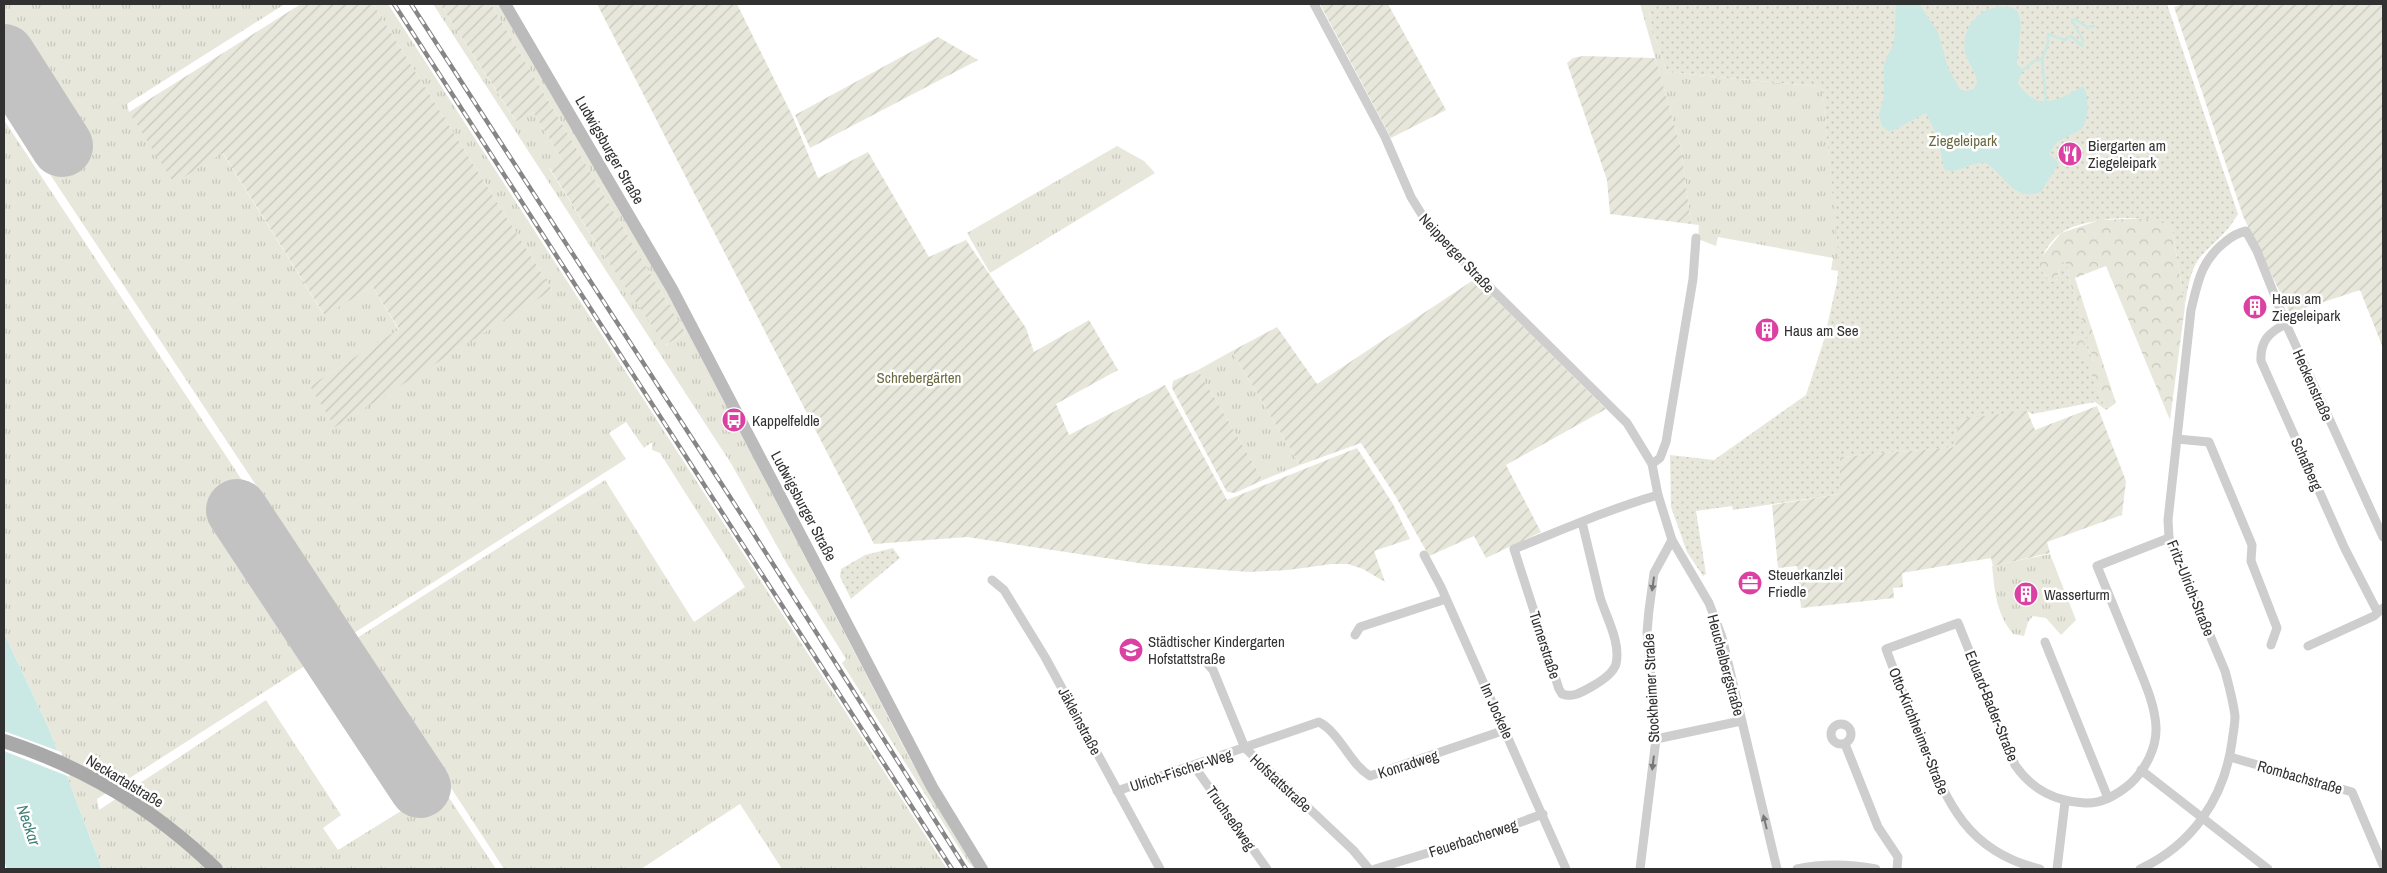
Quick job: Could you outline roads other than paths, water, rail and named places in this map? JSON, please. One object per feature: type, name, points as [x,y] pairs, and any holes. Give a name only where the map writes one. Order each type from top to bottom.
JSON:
[{"type":"main road","name":"Ludwigsburger Straße","points":[[505,4],[672,289],[932,787],[982,869]]},
{"type":"main road","name":"Neckartalstraße","points":[[4,741],[54,760],[123,795],[171,828],[216,869]]},
{"type":"street","name":"Neipperger Straße","points":[[1314,4],[1385,137],[1410,197],[1430,228],[1627,423],[1652,464]]},
{"type":"street","name":"Heckenstraße","points":[[2246,231],[2257,251],[2286,324],[2383,537]]},
{"type":"street","name":"Fritz-Ulrich-Straße","points":[[2140,869],[2165,855],[2195,830],[2221,789],[2230,757],[2235,718],[2232,694],[2225,671],[2170,538],[2168,520],[2191,310],[2199,278],[2208,258],[2237,232],[2246,231]]},
{"type":"street","points":[[1652,464],[1660,458],[1666,442],[1692,287],[1696,238]]},
{"type":"street","name":"Schafberg","points":[[2286,324],[2273,330],[2260,348],[2261,361],[2345,550],[2380,609]]},
{"type":"street","points":[[2177,439],[2209,442],[2252,545],[2251,561],[2277,628],[2271,645]]},
{"type":"street","name":"Heuchelbergstraße","points":[[1652,464],[1658,495],[1672,540],[1710,603],[1722,637],[1777,869]]},
{"type":"street","name":"Turnerstraße","points":[[1582,522],[1601,599],[1613,635],[1616,666],[1607,676],[1580,693],[1570,696],[1562,694],[1559,689],[1514,549],[1624,505],[1658,495]]},
{"type":"street","name":"Eduard-Bader-Straße","points":[[1958,623],[2015,765],[2025,779],[2035,787],[2065,802],[2091,803],[2108,798],[2127,786],[2141,770],[2153,747],[2156,727],[2151,702],[2098,566],[2170,538]]},
{"type":"street","name":"Stockheimer Straße","points":[[1640,869],[1656,739],[1648,657],[1648,618],[1654,572],[1672,540]]},
{"type":"street","name":"Im Jockele","points":[[1424,555],[1446,599],[1566,869]]},
{"type":"street","name":"Jäkleinstraße","points":[[992,580],[1004,590],[1045,657],[1160,869]]},
{"type":"street","points":[[1355,635],[1360,627],[1446,599]]},
{"type":"street","points":[[2308,646],[2374,616],[2380,609]]},
{"type":"street","name":"Otto-Kirchheimer-Straße","points":[[1958,623],[1886,649],[1946,799],[1959,818],[1978,839],[1992,850],[2024,865],[2040,869]]},
{"type":"street","points":[[2045,642],[2108,798]]},
{"type":"street","name":"Hofstattstraße","points":[[1198,660],[1206,662],[1214,670],[1245,748],[1353,850],[1369,869]]},
{"type":"street","points":[[1656,739],[1741,721]]},
{"type":"street","name":"Konradweg","points":[[1245,748],[1319,722],[1328,729],[1370,776],[1505,730]]},
{"type":"street","points":[[1845,744],[1878,827],[1898,857],[1897,869]]},
{"type":"street","name":"Ulrich-Fischer-Weg","points":[[1117,791],[1245,748]]},
{"type":"street","name":"Rombachstraße","points":[[2230,757],[2352,792],[2383,865]]},
{"type":"street","name":"Truchseßweg","points":[[1194,766],[1267,869]]},
{"type":"street","points":[[2141,770],[2204,817],[2268,869]]},
{"type":"street","points":[[2057,869],[2065,802]]},
{"type":"street","name":"Feuerbacherweg","points":[[1374,869],[1477,838],[1543,814]]},
{"type":"street","points":[[1797,869],[1819,864],[1850,864],[1876,869]]},
{"type":"water","points":[[1896,4],[1919,4],[1938,32],[1948,68],[1960,89],[1972,90],[1977,80],[1965,52],[1965,41],[1971,23],[1985,11],[1994,7],[2004,6],[2014,8],[2018,12],[2021,24],[2017,64],[2023,70],[2018,83],[2025,92],[2041,101],[2049,101],[2065,96],[2083,86],[2088,102],[2084,124],[2082,129],[2057,142],[2049,154],[2059,163],[2041,192],[2023,194],[2017,191],[1986,163],[1975,164],[1954,171],[1944,169],[1938,138],[1926,113],[1894,130],[1888,131],[1882,126],[1879,115],[1884,96],[1884,64],[1894,42]]},
{"type":"water","name":"Neckar","points":[[4,633],[50,731],[102,869],[7,869],[4,861]]},
{"type":"waterway","points":[[2023,70],[2034,61],[2042,59],[2048,43],[2048,34],[2065,40],[2071,36],[2082,46],[2083,40],[2072,20],[2075,19],[2087,27],[2094,26]]},
{"type":"waterway","points":[[2042,59],[2046,102]]},
{"type":"railway","points":[[394,4],[952,869]]},
{"type":"railway","points":[[411,4],[752,531],[966,869]]},
{"type":"place","name":"Biergarten am Ziegeleipark","points":[[2070,154]]},
{"type":"place","name":"Haus am Ziegeleipark","points":[[2255,307]]},
{"type":"place","name":"Haus am See","points":[[1767,330]]},
{"type":"place","name":"Kappelfeldle","points":[[734,420]]},
{"type":"place","name":"Steuerkanzlei Friedle","points":[[1750,583]]},
{"type":"place","name":"Wasserturm","points":[[2026,594]]},
{"type":"place","name":"Städtischer Kindergarten Hofstattstraße","points":[[1131,650]]},
{"type":"park label","name":"Ziegeleipark","points":[[1963,140]]},
{"type":"park label","name":"Schrebergärten","points":[[919,377]]}]
